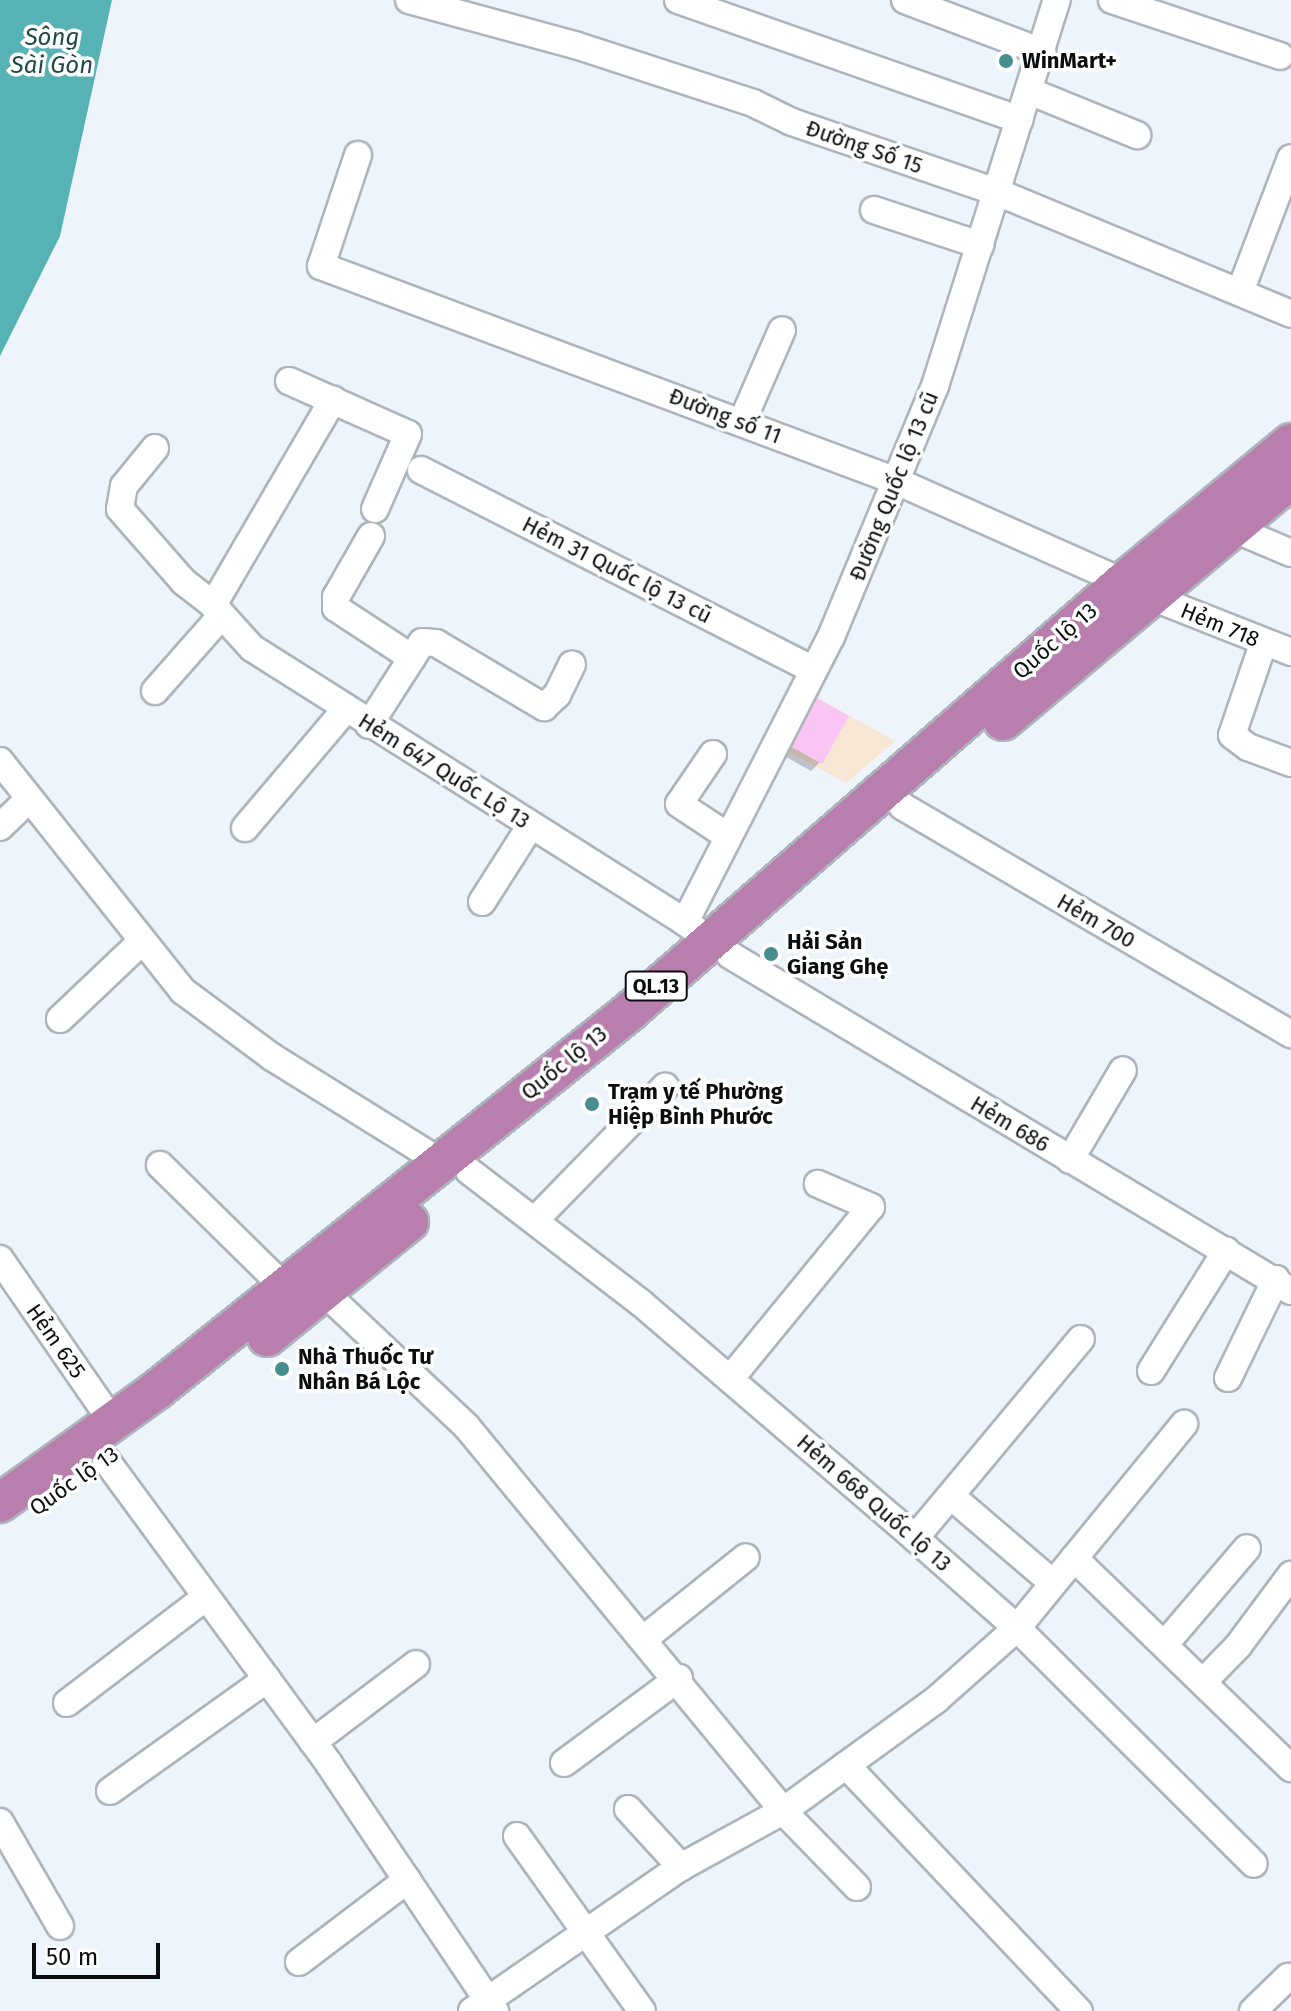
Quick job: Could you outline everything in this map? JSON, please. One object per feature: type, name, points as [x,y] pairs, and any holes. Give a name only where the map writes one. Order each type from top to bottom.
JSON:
[{"type":"highway","name":"Quốc lộ 13","points":[[708,939],[902,806],[1291,443]]},
{"type":"highway","name":"Quốc lộ 13","points":[[0,1532],[106,1460],[325,1293],[455,1167],[708,939],[1136,589],[1232,528],[1291,479]]},
{"type":"highway","name":"Quốc lộ 13","points":[[0,1503],[113,1423],[286,1289],[455,1167]]},
{"type":"street","points":[[678,0],[1020,120]]},
{"type":"street","points":[[905,0],[1042,52]]},
{"type":"street","name":"Đường Quốc lộ 13 cũ","points":[[708,939],[726,835],[813,670],[935,386],[1057,0]]},
{"type":"street","points":[[1112,0],[1280,56]]},
{"type":"street","name":"Đường Số 15","points":[[418,3],[575,45],[753,103],[792,122],[997,192],[1291,314]]},
{"type":"street","points":[[1029,91],[1137,135]]},
{"type":"street","name":"Đường số 11","points":[[358,155],[321,266],[896,481],[1136,589]]},
{"type":"street","points":[[1240,292],[1291,158]]},
{"type":"street","points":[[874,210],[980,245]]},
{"type":"street","points":[[742,422],[782,330]]},
{"type":"street","points":[[289,381],[408,434],[375,509]]},
{"type":"street","points":[[155,691],[218,610],[333,400]]},
{"type":"street","name":"Hẻm 647 Quốc Lộ 13","points":[[155,448],[124,486],[120,509],[184,582],[218,610],[252,648],[708,939]]},
{"type":"street","name":"Hẻm 31 Quốc lộ 13 cũ","points":[[421,470],[813,670]]},
{"type":"street","points":[[1232,528],[1291,553]]},
{"type":"street","points":[[371,536],[336,597],[336,608],[412,658]]},
{"type":"street","name":"Hẻm 718","points":[[1136,589],[1263,644],[1291,652]]},
{"type":"street","points":[[369,725],[422,642],[436,643],[544,707],[557,695],[572,664]]},
{"type":"street","points":[[1263,644],[1232,735],[1248,747],[1291,763]]},
{"type":"street","points":[[245,828],[346,709]]},
{"type":"street","points":[[713,754],[679,804],[726,835]]},
{"type":"street","name":"Hẻm 668 Quốc lộ 13","points":[[0,761],[140,943],[183,991],[272,1057],[536,1219],[730,1379],[1017,1628],[1254,1864]]},
{"type":"street","points":[[0,827],[28,800]]},
{"type":"street","name":"Hẻm 700","points":[[902,806],[1291,1034]]},
{"type":"street","points":[[482,902],[531,825]]},
{"type":"street","name":"Hẻm 686","points":[[708,939],[1070,1160],[1284,1285]]},
{"type":"street","points":[[60,1019],[140,943]]},
{"type":"street","points":[[1070,1160],[1123,1070]]},
{"type":"street","points":[[536,1219],[665,1087]]},
{"type":"street","points":[[160,1165],[286,1289]]},
{"type":"street","points":[[730,1379],[871,1207],[818,1184]]},
{"type":"street","points":[[1151,1371],[1226,1251]]},
{"type":"street","name":"Hẻm 625","points":[[0,1259],[113,1423]]},
{"type":"street","points":[[1228,1378],[1284,1285]]},
{"type":"street","points":[[325,1293],[467,1427],[679,1678],[783,1811],[857,1887]]},
{"type":"street","points":[[915,1538],[1081,1339]]},
{"type":"street","points":[[106,1460],[313,1742],[407,1880],[485,2007],[587,1929],[681,1867],[783,1811],[937,1699],[1017,1628],[1184,1424]]},
{"type":"street","points":[[951,1496],[1053,1583]]},
{"type":"street","points":[[1165,1644],[1247,1548]]},
{"type":"street","points":[[645,1638],[746,1557]]},
{"type":"street","points":[[1074,1558],[1291,1768]]},
{"type":"street","points":[[1204,1681],[1238,1646],[1291,1575]]},
{"type":"street","points":[[67,1703],[206,1597]]},
{"type":"street","points":[[313,1742],[416,1664]]},
{"type":"street","points":[[564,1763],[679,1678]]},
{"type":"street","points":[[110,1791],[267,1679]]},
{"type":"street","points":[[846,1765],[1079,2011]]},
{"type":"street","points":[[628,1809],[681,1867]]},
{"type":"street","points":[[0,1822],[60,1926]]},
{"type":"street","points":[[517,1836],[587,1929],[642,2011]]},
{"type":"street","points":[[299,1962],[407,1880]]},
{"type":"street","points":[[1253,2011],[1288,1977]]},
{"type":"shaded area","points":[[809,693],[895,741],[846,783],[780,747]]},
{"type":"water","name":"Sông Sài Gòn","points":[[0,0],[112,0],[60,236],[0,356]]},
{"type":"building","points":[[813,696],[849,716],[822,764],[786,744]]},
{"type":"place","name":"WinMart+","points":[[1006,61]]},
{"type":"place","name":"Hải Sản Giang Ghẹ","points":[[771,954]]},
{"type":"place","name":"Trạm y tế Phường Hiệp Bình Phước","points":[[592,1104]]},
{"type":"place","name":"Nhà Thuốc Tư Nhân Bá Lộc","points":[[282,1369]]}]
